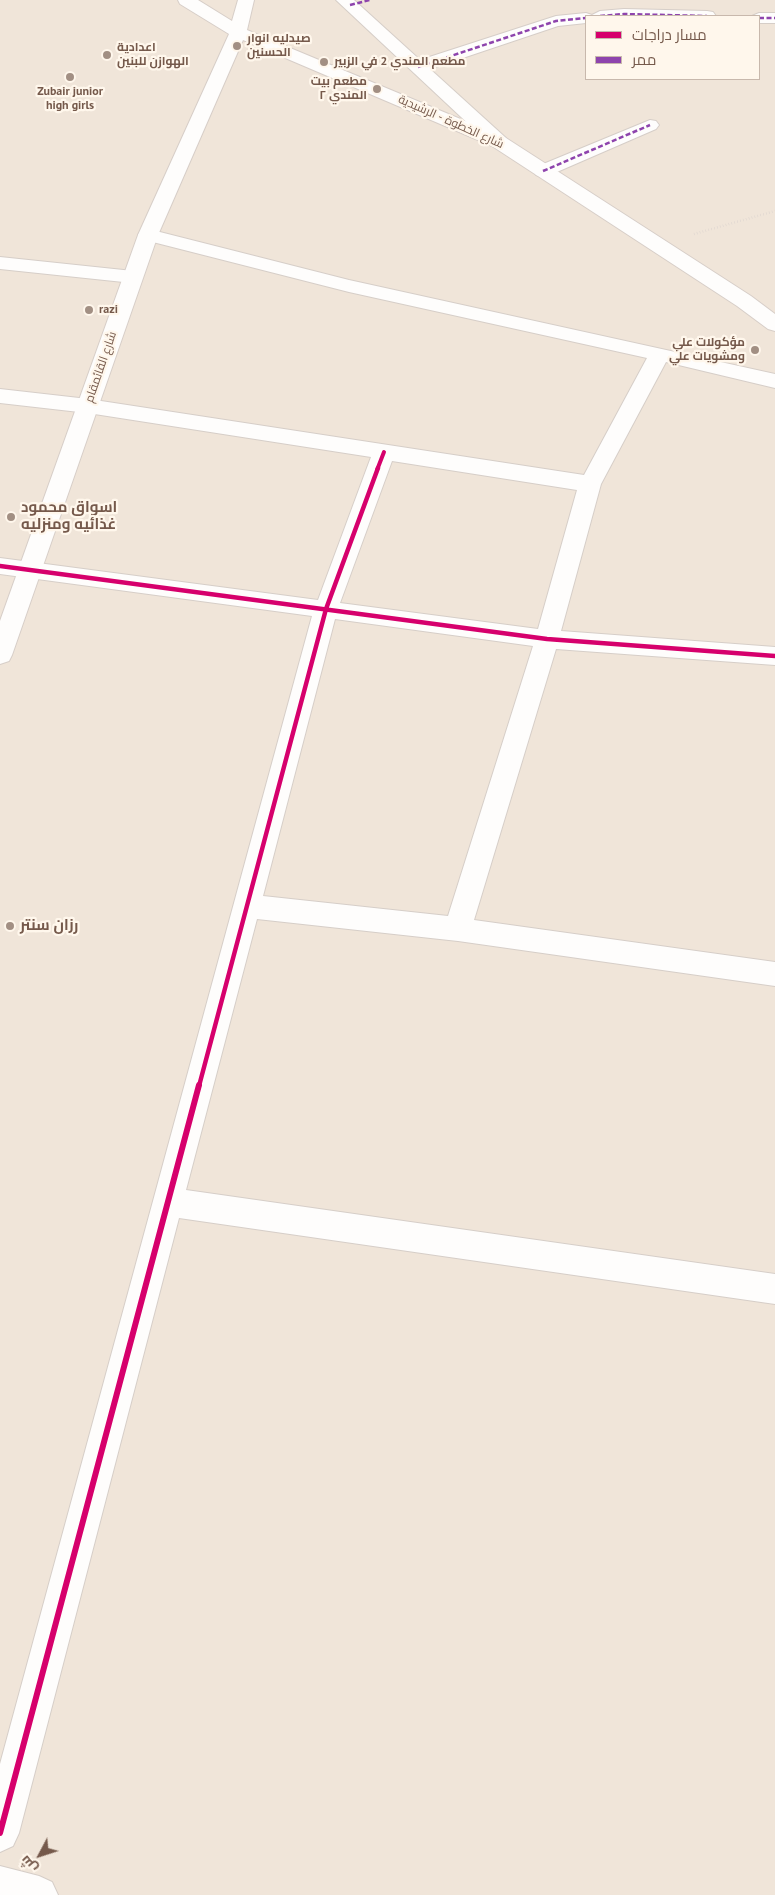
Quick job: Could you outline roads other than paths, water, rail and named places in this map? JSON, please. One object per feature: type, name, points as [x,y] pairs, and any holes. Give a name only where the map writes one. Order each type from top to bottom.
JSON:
[{"type":"street","name":"شارع الخطوة - الرشيدية","points":[[186,0],[238,32],[499,142],[775,324]]},
{"type":"street","name":"شارع القائمقام","points":[[0,655],[148,235],[238,32],[246,0]]},
{"type":"street","points":[[347,2],[370,0]]},
{"type":"street","points":[[347,2],[499,142]]},
{"type":"street","points":[[612,15],[666,15]]},
{"type":"street","points":[[418,67],[556,21],[585,18]]},
{"type":"street","points":[[760,18],[775,18]]},
{"type":"street","points":[[543,171],[650,125]]},
{"type":"street","points":[[148,235],[349,286],[775,381]]},
{"type":"street","points":[[0,262],[133,277]]},
{"type":"street","points":[[458,929],[548,639],[590,484],[660,354]]},
{"type":"street","points":[[0,396],[88,406],[590,484]]},
{"type":"street","points":[[0,1833],[326,609],[384,452]]},
{"type":"street","points":[[0,566],[548,639],[775,656]]},
{"type":"street","points":[[247,906],[458,929],[775,974]]},
{"type":"street","points":[[168,1202],[775,1289]]},
{"type":"street","points":[[0,1885],[39,1895]]},
{"type":"place","name":"صيدليه انوار الحسنين","points":[[237,46]]},
{"type":"place","name":"اعدادية الهوازن للبنين","points":[[107,55]]},
{"type":"place","name":"مطعم المندي 2 في الزبير","points":[[324,62]]},
{"type":"place","name":"Zubair junior high girls","points":[[70,77]]},
{"type":"place","name":"مطعم بيت المندي ٢","points":[[377,89]]},
{"type":"place","name":"razi","points":[[89,310]]},
{"type":"place","name":"مؤكولات علي ومشويات علي","points":[[755,350]]},
{"type":"place","name":"اسواق محمود غذائيه ومنزليه","points":[[11,517]]},
{"type":"place","name":"رزان سنتر","points":[[10,926]]}]
